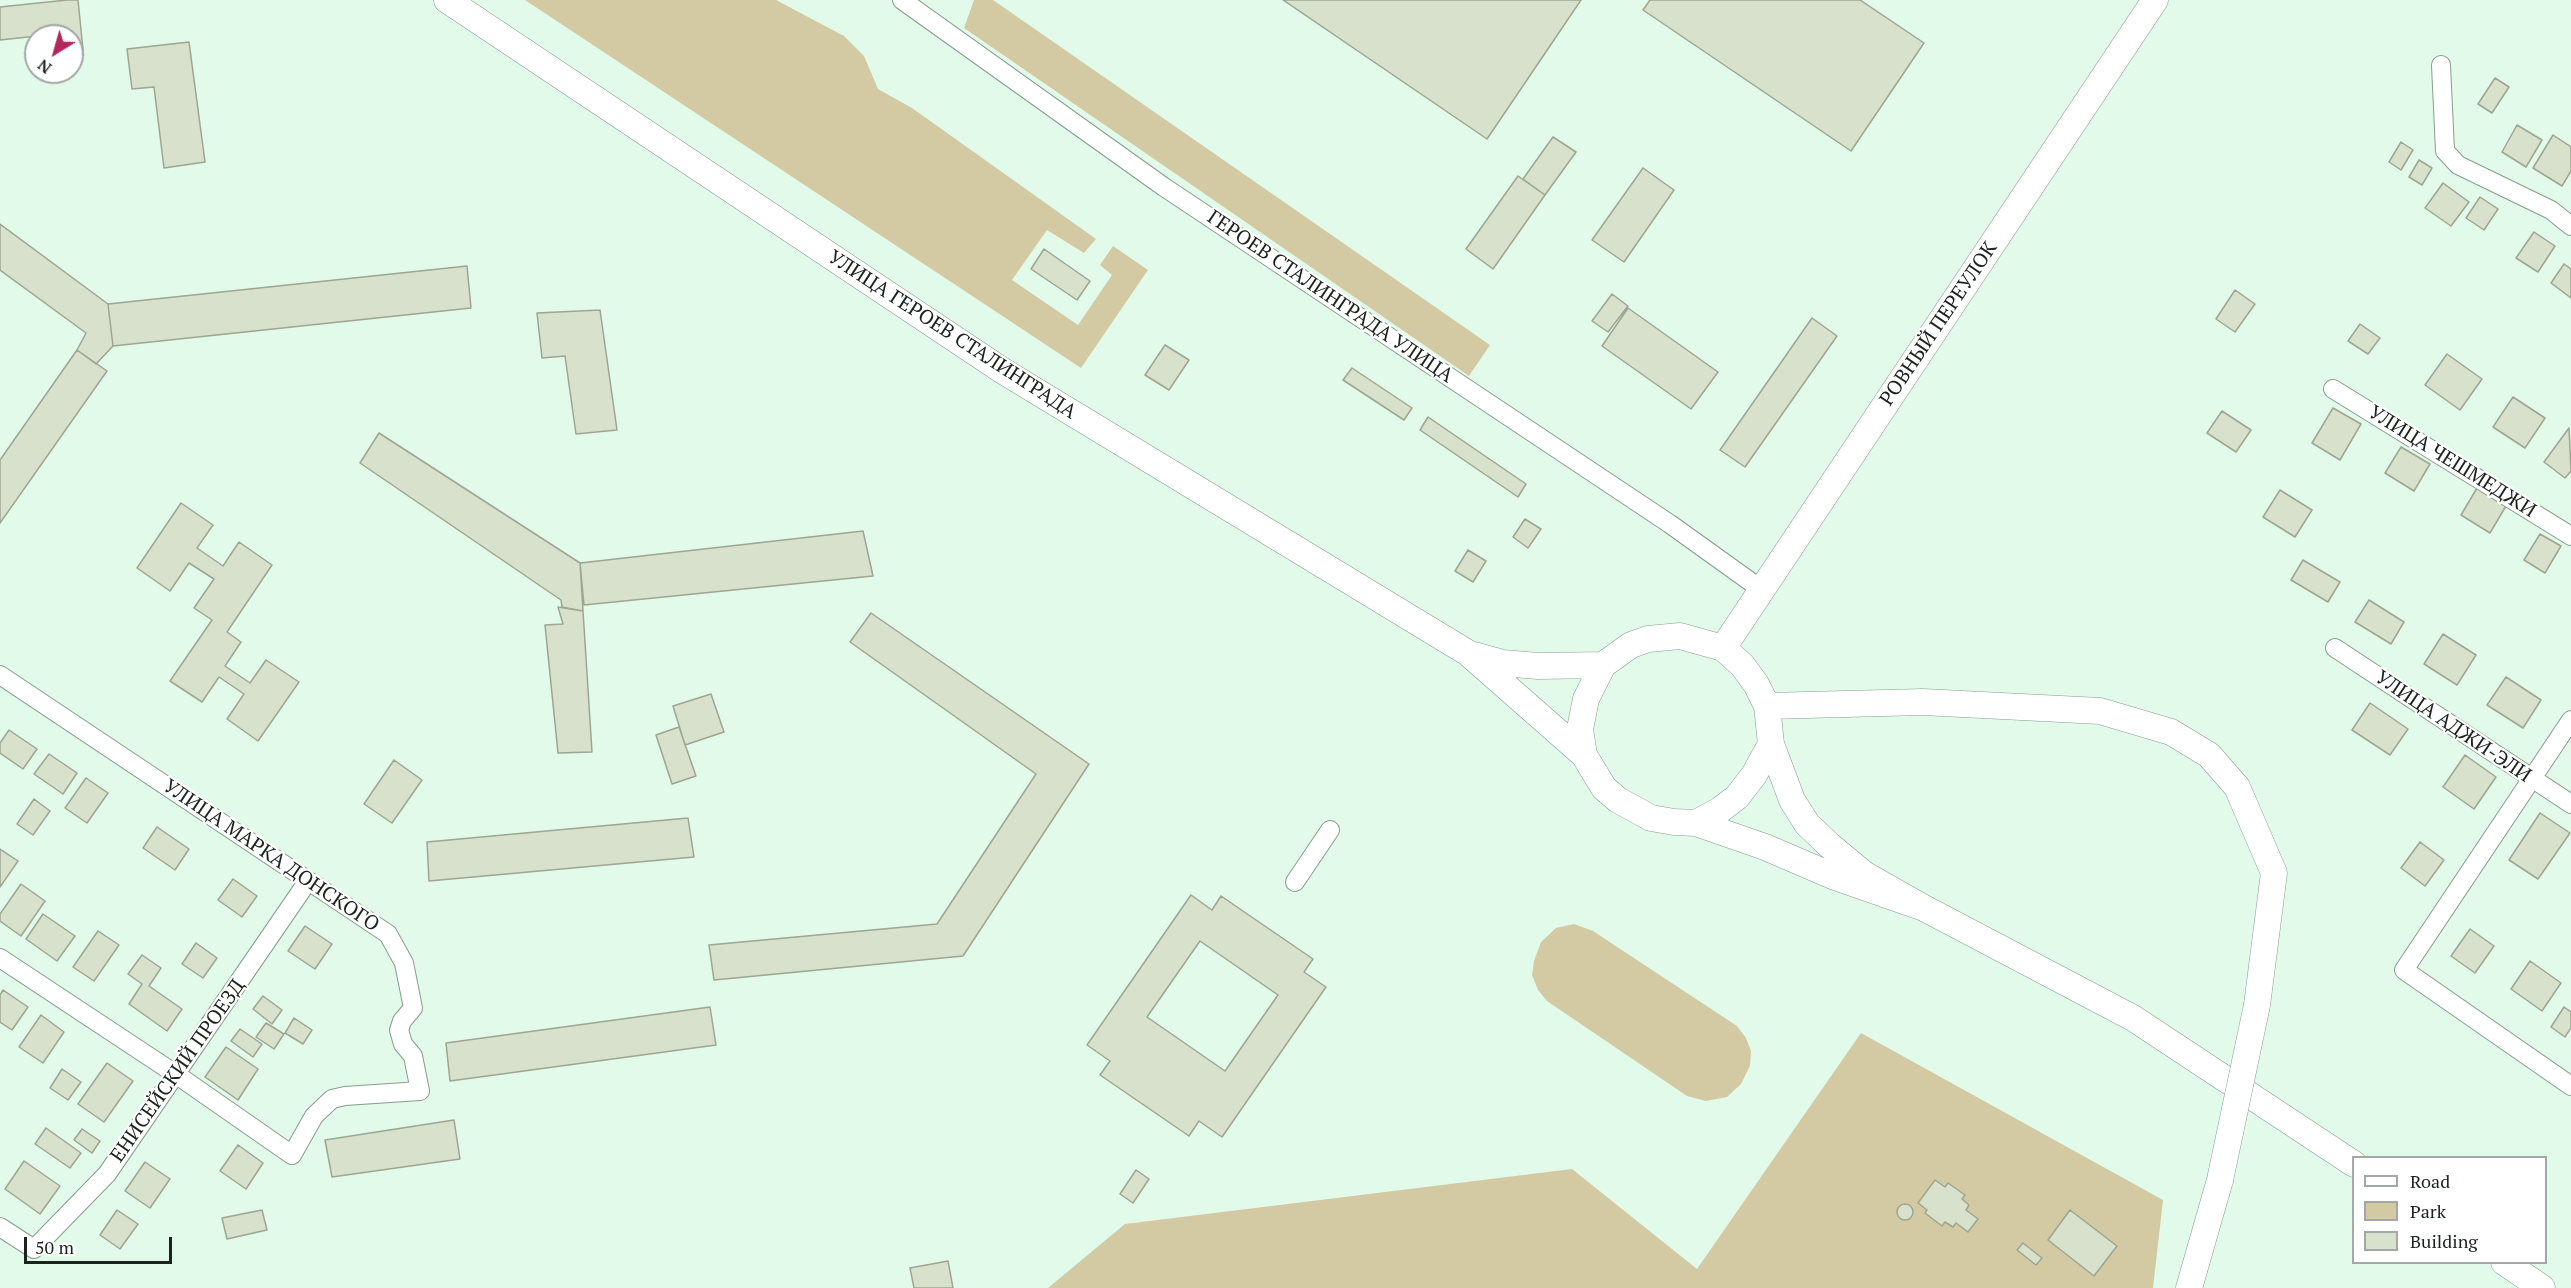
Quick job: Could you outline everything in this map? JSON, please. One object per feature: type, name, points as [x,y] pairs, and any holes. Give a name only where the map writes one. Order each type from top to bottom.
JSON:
[{"type":"main road","name":"УЛИЦА ГЕРОЕВ СТАЛИНГРАДА","points":[[447,0],[1003,371],[1468,653],[1584,755]]},
{"type":"main road","name":"РОВНЫЙ ПЕРЕУЛОК","points":[[1723,648],[2155,0]]},
{"type":"main road","points":[[1924,908],[1835,877],[1765,847],[1696,822],[1674,822],[1651,818],[1634,810],[1604,788],[1584,755],[1580,729],[1582,714],[1593,683],[1604,665],[1630,645],[1648,639],[1680,636],[1723,648],[1742,665],[1756,684],[1767,706],[1770,744],[1792,800],[1807,824],[1864,874],[2133,1018],[2352,1163]]},
{"type":"main road","name":"УЛИЦА ГЕРОЕВ СТАЛИНГРАДА","points":[[1468,653],[1503,663],[1538,666],[1604,665]]},
{"type":"main road","points":[[1767,706],[1923,702],[2100,711],[2171,732],[2209,755],[2237,787],[2274,873],[2257,1005],[2220,1180],[2189,1288]]},
{"type":"main road","points":[[1696,822],[1720,810],[1737,797],[1755,775],[1770,744]]},
{"type":"main road","points":[[2506,1264],[2542,1288]]},
{"type":"street","name":"ГЕРОЕВ СТАЛИНГРАДА УЛИЦА","points":[[902,0],[1164,187],[1660,518],[1762,590]]},
{"type":"street","points":[[2441,65],[2445,151],[2458,165],[2551,210],[2571,226]]},
{"type":"street","name":"УЛИЦА ЧЕШМЕДЖИ","points":[[2333,389],[2571,536]]},
{"type":"street","name":"УЛИЦА АДЖИ-ЭЛИ","points":[[2335,648],[2571,804]]},
{"type":"street","name":"УЛИЦА МАРКА ДОНСКОГО","points":[[0,675],[388,934],[404,963],[413,1008],[402,1021],[399,1030],[403,1044],[413,1056],[420,1091],[345,1096],[332,1099],[314,1116],[292,1155],[177,1075]]},
{"type":"street","points":[[2571,720],[2404,970],[2571,1086]]},
{"type":"street","points":[[1295,882],[1330,830]]},
{"type":"street","name":"ЕНИСЕЙСКИЙ ПРОЕЗД","points":[[0,1227],[34,1250],[107,1174],[308,881]]},
{"type":"street","points":[[0,958],[177,1075]]},
{"type":"green space","points":[[525,0],[776,0],[844,36],[864,56],[878,89],[912,108],[1096,239],[1084,253],[1047,230],[1012,280],[1078,325],[1112,275],[1100,265],[1113,246],[1148,270],[1081,368]]},
{"type":"green space","points":[[974,0],[993,0],[1490,345],[1469,376],[964,28]]},
{"type":"green space","points":[[1574,924],[1593,931],[1737,1026],[1746,1038],[1751,1051],[1750,1066],[1741,1084],[1727,1097],[1706,1101],[1687,1096],[1547,1001],[1538,990],[1532,975],[1534,961],[1541,942],[1556,928]]},
{"type":"green space","points":[[1861,1033],[2163,1200],[2153,1288],[1048,1288],[1125,1224],[1572,1169],[1697,1269]]},
{"type":"building","points":[[78,0],[80,24],[24,24],[24,37],[0,40],[0,7]]},
{"type":"building","points":[[1283,0],[1581,0],[1487,139]]},
{"type":"building","points":[[1650,0],[1860,0],[1924,43],[1851,151],[1643,10]]},
{"type":"building","points":[[189,42],[205,162],[164,168],[154,87],[132,89],[127,49]]},
{"type":"building","points":[[2495,78],[2509,87],[2492,113],[2478,104]]},
{"type":"building","points":[[2517,125],[2542,140],[2526,167],[2502,152]]},
{"type":"building","points":[[2553,135],[2571,147],[2571,171],[2562,186],[2533,168]]},
{"type":"building","points":[[1553,137],[1576,152],[1545,195],[1523,179]]},
{"type":"building","points":[[2401,142],[2413,150],[2401,170],[2389,162]]},
{"type":"building","points":[[2419,160],[2432,168],[2422,185],[2409,177]]},
{"type":"building","points":[[1643,168],[1674,190],[1624,262],[1592,240]]},
{"type":"building","points":[[1518,176],[1545,195],[1493,269],[1466,249]]},
{"type":"building","points":[[2443,183],[2469,202],[2451,226],[2425,208]]},
{"type":"building","points":[[2480,197],[2498,209],[2484,230],[2466,218]]},
{"type":"building","points":[[0,224],[108,304],[113,346],[96,364],[77,350],[86,333],[0,270]]},
{"type":"building","points":[[2534,232],[2555,246],[2538,272],[2516,258]]},
{"type":"building","points":[[1044,249],[1090,281],[1077,300],[1031,269]]},
{"type":"building","points":[[2564,264],[2571,269],[2571,298],[2551,283]]},
{"type":"building","points":[[467,266],[471,308],[113,346],[108,304]]},
{"type":"building","points":[[2235,290],[2255,304],[2235,332],[2216,319]]},
{"type":"building","points":[[1612,294],[1628,306],[1608,332],[1592,321]]},
{"type":"building","points":[[1628,308],[1718,372],[1691,409],[1602,346]]},
{"type":"building","points":[[600,310],[617,430],[576,434],[565,356],[542,358],[537,313]]},
{"type":"building","points":[[1812,318],[1837,336],[1745,467],[1720,450]]},
{"type":"building","points":[[2360,324],[2380,338],[2368,354],[2348,341]]},
{"type":"building","points":[[1165,345],[1189,360],[1169,390],[1145,375]]},
{"type":"building","points":[[77,350],[107,371],[0,523],[0,460]]},
{"type":"building","points":[[2447,354],[2482,379],[2460,410],[2425,385]]},
{"type":"building","points":[[1352,368],[1412,408],[1404,420],[1343,380]]},
{"type":"building","points":[[2513,397],[2545,418],[2525,448],[2493,427]]},
{"type":"building","points":[[2333,408],[2361,424],[2340,460],[2312,443]]},
{"type":"building","points":[[2222,411],[2251,430],[2236,452],[2207,433]]},
{"type":"building","points":[[1428,417],[1526,484],[1518,497],[1420,430]]},
{"type":"building","points":[[2569,428],[2571,471],[2565,478],[2544,462]]},
{"type":"building","points":[[379,433],[580,563],[583,611],[562,607],[561,600],[360,463]]},
{"type":"building","points":[[2401,447],[2430,464],[2414,491],[2385,473]]},
{"type":"building","points":[[2477,488],[2506,506],[2490,533],[2461,515]]},
{"type":"building","points":[[2280,490],[2312,510],[2295,537],[2263,517]]},
{"type":"building","points":[[181,503],[213,525],[197,548],[223,566],[239,542],[272,565],[227,632],[241,642],[225,666],[250,683],[266,660],[299,682],[258,741],[227,719],[244,694],[219,677],[202,702],[170,681],[212,620],[194,608],[214,579],[189,563],[170,591],[137,568]]},
{"type":"building","points":[[1525,519],[1541,529],[1528,548],[1513,537]]},
{"type":"building","points":[[863,531],[873,576],[584,605],[580,563]]},
{"type":"building","points":[[2540,534],[2561,546],[2545,573],[2524,560]]},
{"type":"building","points":[[1468,550],[1486,561],[1473,582],[1455,571]]},
{"type":"building","points":[[2303,560],[2340,582],[2328,602],[2291,580]]},
{"type":"building","points":[[2369,600],[2404,622],[2391,644],[2355,622]]},
{"type":"building","points":[[558,607],[583,611],[592,752],[558,753],[545,625],[563,624]]},
{"type":"building","points":[[871,613],[1089,764],[963,956],[714,980],[709,945],[937,924],[1036,774],[850,642]]},
{"type":"building","points":[[2443,634],[2476,655],[2457,685],[2424,664]]},
{"type":"building","points":[[2506,677],[2541,700],[2523,728],[2487,705]]},
{"type":"building","points":[[711,694],[724,732],[685,745],[673,706]]},
{"type":"building","points":[[2370,703],[2408,729],[2390,755],[2352,730]]},
{"type":"building","points":[[679,727],[696,776],[672,784],[656,735]]},
{"type":"building","points":[[9,730],[37,749],[23,769],[0,753],[0,743]]},
{"type":"building","points":[[49,754],[77,773],[63,794],[34,774]]},
{"type":"building","points":[[2465,755],[2496,777],[2474,809],[2443,787]]},
{"type":"building","points":[[394,760],[422,780],[392,823],[364,804]]},
{"type":"building","points":[[86,778],[108,793],[87,823],[65,808]]},
{"type":"building","points":[[34,799],[50,811],[33,835],[17,824]]},
{"type":"building","points":[[2540,813],[2570,833],[2538,879],[2509,860]]},
{"type":"building","points":[[688,818],[694,857],[429,881],[427,842]]},
{"type":"building","points":[[157,827],[189,849],[175,870],[143,848]]},
{"type":"building","points":[[2420,842],[2444,860],[2425,886],[2401,868]]},
{"type":"building","points":[[0,849],[18,861],[0,887]]},
{"type":"building","points":[[233,879],[257,896],[242,917],[218,900]]},
{"type":"building","points":[[21,884],[45,901],[21,936],[0,921],[0,914]]},
{"type":"building","points":[[1191,895],[1212,910],[1221,896],[1313,959],[1304,972],[1326,987],[1222,1137],[1199,1121],[1189,1136],[1100,1075],[1110,1061],[1087,1045]],"holes":[[[1200,941],[1278,995],[1225,1071],[1147,1017]]]},
{"type":"building","points":[[43,914],[75,936],[57,961],[26,939]]},
{"type":"building","points":[[305,926],[332,944],[315,969],[288,951]]},
{"type":"building","points":[[2470,929],[2494,946],[2475,973],[2451,956]]},
{"type":"building","points":[[98,931],[119,945],[94,981],[73,967]]},
{"type":"building","points":[[196,943],[217,958],[203,978],[182,964]]},
{"type":"building","points":[[142,955],[161,968],[149,986],[182,1009],[167,1031],[129,1004],[142,984],[128,974]]},
{"type":"building","points":[[2530,961],[2561,983],[2542,1011],[2511,989]]},
{"type":"building","points":[[3,990],[28,1007],[12,1030],[0,1022],[0,995]]},
{"type":"building","points":[[263,996],[282,1010],[272,1024],[253,1009]]},
{"type":"building","points":[[710,1007],[716,1045],[450,1081],[446,1043]]},
{"type":"building","points":[[2564,1007],[2571,1012],[2571,1028],[2565,1037],[2551,1027]]},
{"type":"building","points":[[41,1015],[64,1032],[43,1063],[19,1047]]},
{"type":"building","points":[[294,1018],[312,1030],[303,1044],[285,1033]]},
{"type":"building","points":[[266,1023],[284,1034],[274,1049],[256,1037]]},
{"type":"building","points":[[240,1029],[262,1044],[253,1057],[231,1041]]},
{"type":"building","points":[[226,1047],[258,1069],[238,1100],[205,1077]]},
{"type":"building","points":[[107,1063],[133,1081],[104,1122],[78,1104]]},
{"type":"building","points":[[62,1069],[81,1082],[68,1100],[50,1088]]},
{"type":"building","points":[[454,1120],[460,1159],[332,1177],[325,1140]]},
{"type":"building","points":[[46,1128],[81,1153],[70,1168],[35,1144]]},
{"type":"building","points":[[82,1129],[100,1141],[92,1153],[74,1140]]},
{"type":"building","points":[[238,1145],[263,1163],[246,1189],[220,1171]]},
{"type":"building","points":[[24,1161],[60,1186],[40,1214],[5,1189]]},
{"type":"building","points":[[145,1162],[170,1179],[150,1208],[125,1191]]},
{"type":"building","points":[[1136,1170],[1149,1179],[1133,1203],[1120,1194]]},
{"type":"building","points":[[1935,1180],[1945,1187],[1948,1183],[1965,1195],[1962,1199],[1969,1205],[1966,1210],[1978,1219],[1968,1232],[1956,1223],[1953,1227],[1945,1222],[1942,1226],[1925,1213],[1927,1210],[1918,1203]]},
{"type":"building","points":[[1905,1204],[1911,1206],[1913,1212],[1911,1218],[1905,1220],[1899,1218],[1897,1212],[1899,1206]]},
{"type":"building","points":[[117,1210],[138,1224],[120,1249],[100,1235]]},
{"type":"building","points":[[262,1210],[267,1230],[227,1239],[222,1218]]},
{"type":"building","points":[[2070,1210],[2117,1246],[2094,1276],[2048,1240]]},
{"type":"building","points":[[2023,1243],[2042,1258],[2036,1265],[2017,1250]]},
{"type":"building","points":[[948,1261],[953,1288],[914,1288],[910,1268]]}]
